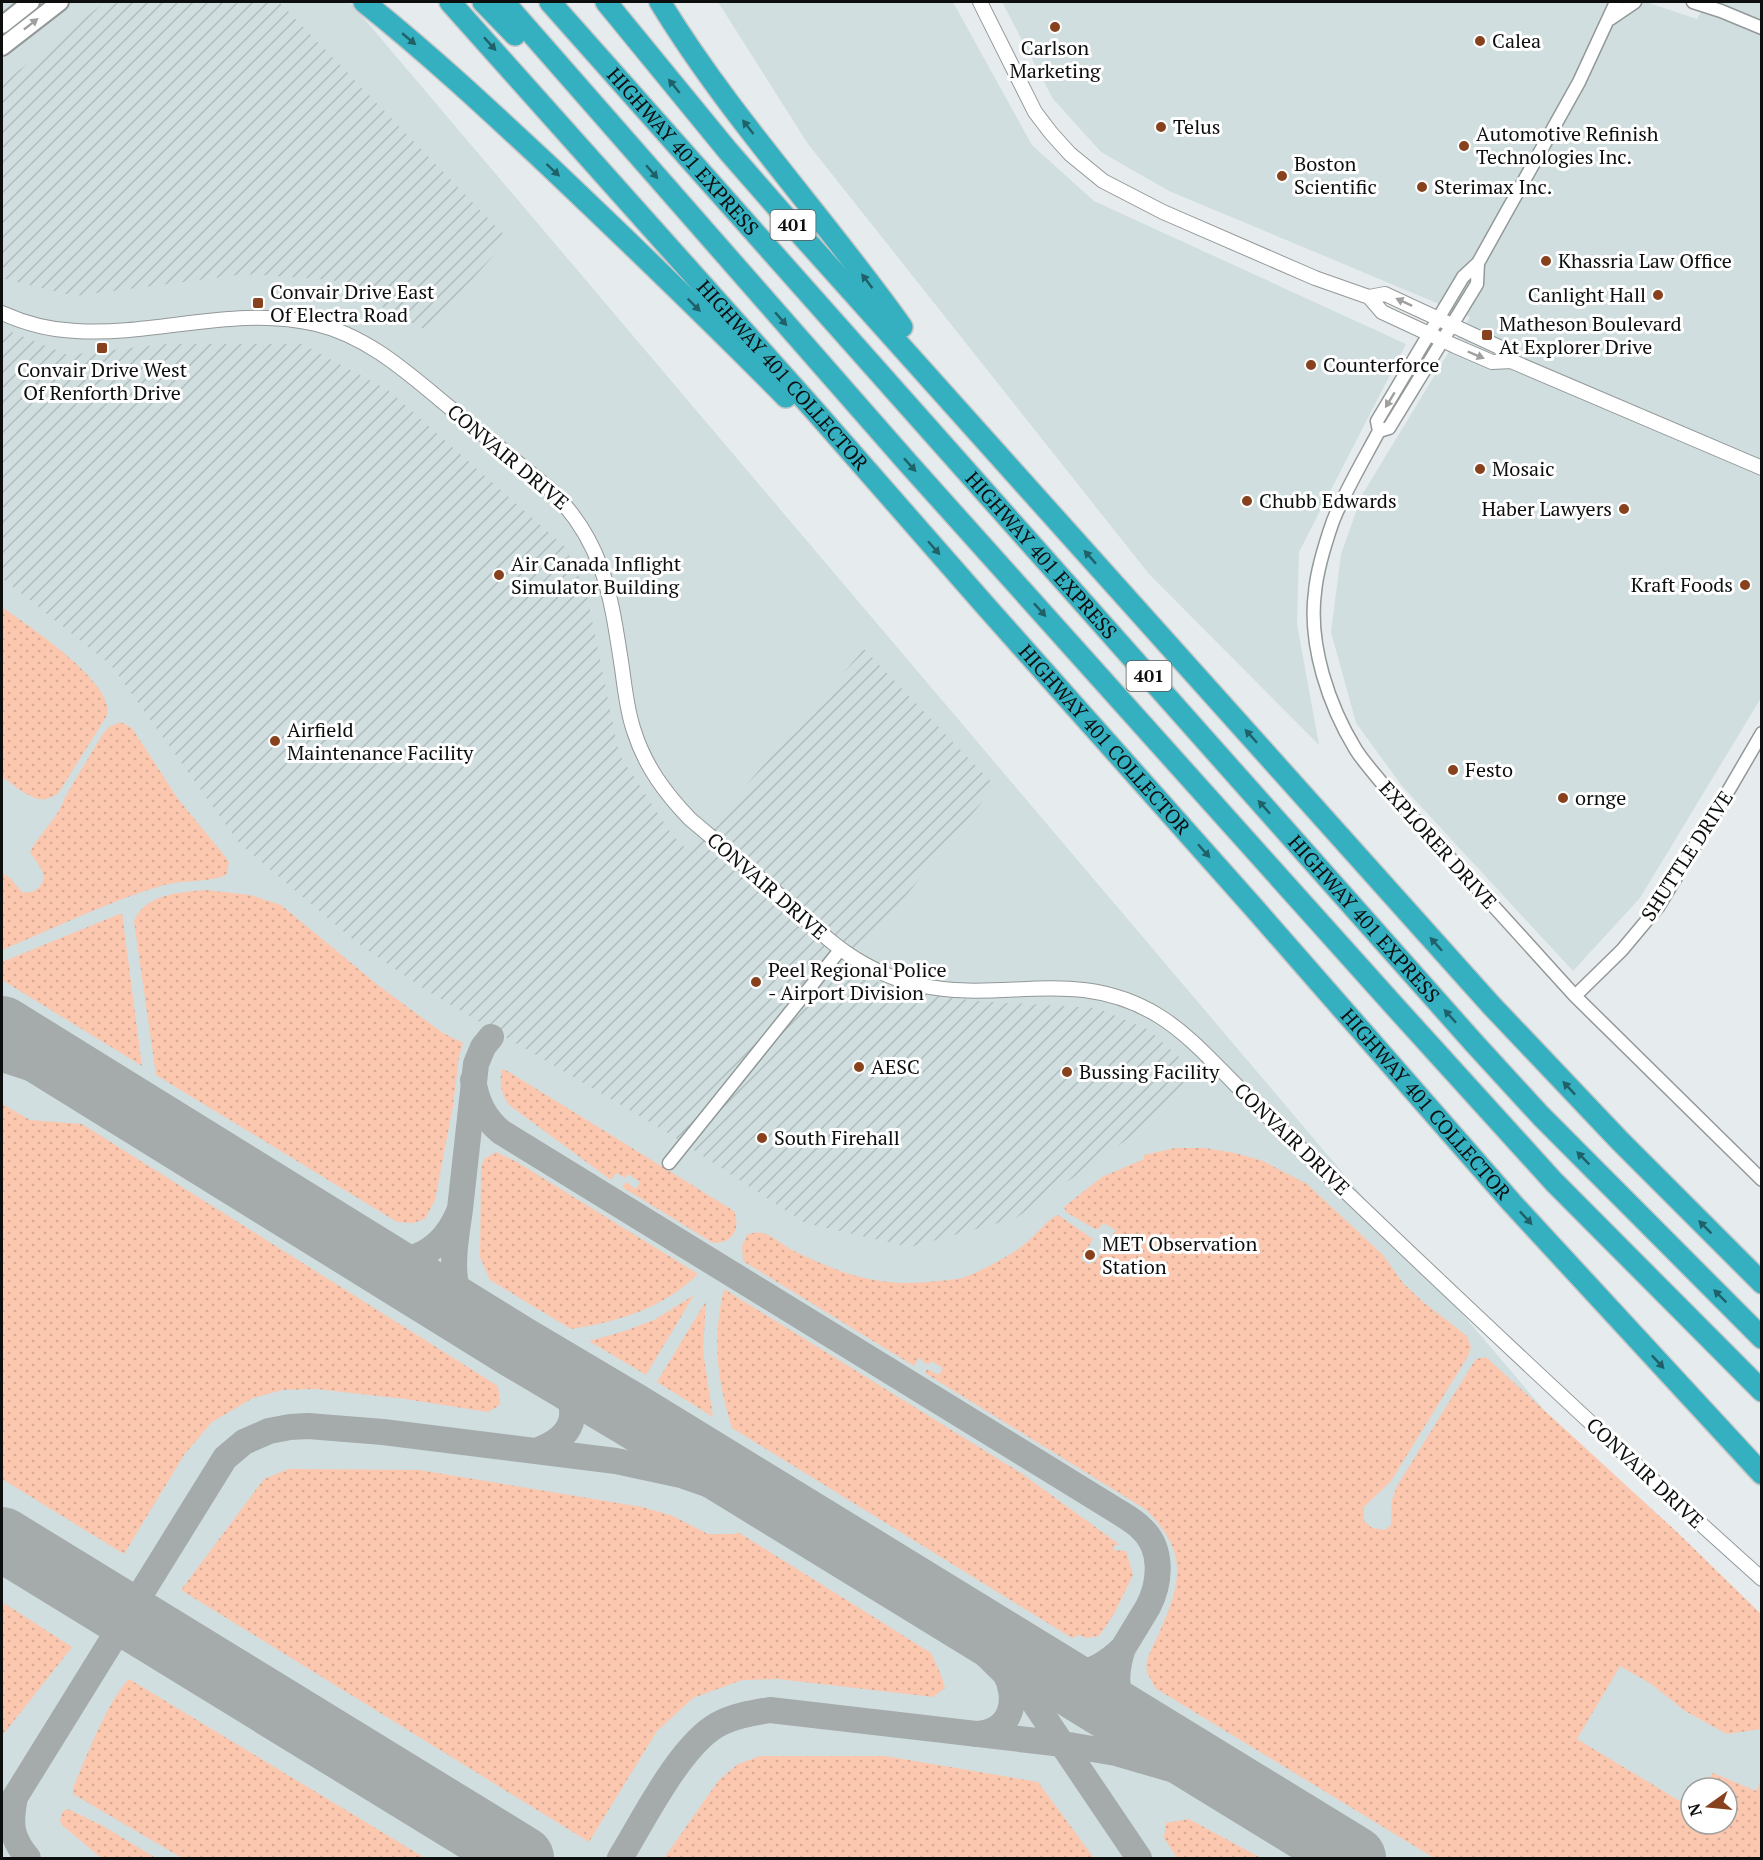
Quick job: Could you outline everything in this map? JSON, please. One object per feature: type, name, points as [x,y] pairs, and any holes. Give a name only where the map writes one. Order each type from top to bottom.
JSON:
[{"type":"highway","points":[[364,2],[441,66],[578,193],[896,504]]},
{"type":"highway","name":"HIGHWAY 401 COLLECTOR","points":[[450,2],[698,278],[1512,1203],[1761,1474]]},
{"type":"highway","points":[[483,2],[614,128]]},
{"type":"highway","name":"401","points":[[504,2],[614,128]]},
{"type":"highway","name":"HIGHWAY 401 EXPRESS","points":[[550,2],[1474,1043],[1541,1116],[1761,1338]]},
{"type":"highway","name":"401","points":[[607,2],[728,151],[1491,1005],[1620,1142],[1761,1283]]},
{"type":"highway","points":[[660,2],[735,110],[892,313],[963,414]]},
{"type":"highway","name":"HIGHWAY 401 EXPRESS","points":[[614,128],[915,471],[1413,1027],[1554,1182],[1761,1391]]},
{"type":"main road","points":[[2,25],[31,2]]},
{"type":"main road","points":[[2,47],[60,2]]},
{"type":"street","points":[[980,2],[1035,112],[1051,133],[1085,168],[1103,181],[1162,212],[1315,278],[1369,297],[1382,312],[1492,362],[1511,361],[1761,468]]},
{"type":"street","name":"EXPLORER DRIVE","points":[[1616,2],[1568,102],[1478,263],[1463,277],[1377,421],[1379,431],[1334,520],[1322,558],[1314,594],[1315,630],[1327,691],[1339,720],[1357,751],[1381,782],[1575,996],[1761,1180]]},
{"type":"street","points":[[1609,19],[1635,2]]},
{"type":"street","points":[[1693,2],[1761,28]]},
{"type":"street","name":"EXPLORER DRIVE","points":[[1379,431],[1389,428],[1477,284],[1478,263]]},
{"type":"street","points":[[1369,297],[1385,294],[1499,347],[1511,361]]},
{"type":"street","name":"CONVAIR DRIVE","points":[[2,313],[16,319],[61,329],[91,332],[219,320],[285,319],[316,324],[339,331],[357,339],[392,362],[551,490],[572,512],[594,547],[604,574],[629,711],[639,746],[653,774],[690,819],[840,950],[897,979],[923,986],[949,989],[1057,987],[1091,990],[1121,998],[1163,1018],[1198,1046],[1416,1259],[1761,1579]]},
{"type":"street","name":"SHUTTLE DRIVE","points":[[1575,996],[1622,950],[1658,907],[1730,789],[1761,733]]},
{"type":"street","points":[[669,1163],[840,950]]},
{"type":"shaded area","points":[[2,2],[350,2],[1761,1666],[1761,1858],[2,1858]]},
{"type":"shaded area","points":[[105,2],[279,2],[508,239],[427,331],[333,280],[245,274],[74,296],[2,278],[2,84]]},
{"type":"shaded area","points":[[718,2],[953,2],[1032,145],[1094,201],[1406,344],[1299,552],[1297,624],[1319,745],[1149,574],[808,144]]},
{"type":"shaded area","points":[[1002,2],[1646,2],[1697,19],[1706,2],[1761,2],[1761,698],[1640,898],[1573,971],[1402,786],[1356,723],[1331,632],[1341,554],[1362,495],[1470,317],[1169,191],[1101,152],[1053,99]]},
{"type":"shaded area","points":[[2,328],[68,355],[166,344],[302,344],[388,390],[566,548],[587,595],[619,754],[672,835],[689,851],[864,649],[995,786],[849,966],[889,988],[975,1001],[1097,1008],[1149,1030],[1199,1075],[1129,1138],[1016,1218],[910,1247],[805,1223],[665,1131],[424,989],[356,942],[239,843],[111,665],[2,578]]},
{"type":"shaded area","points":[[2,607],[68,656],[99,689],[107,704],[106,717],[59,792],[44,799],[37,799],[22,792],[2,777]]},
{"type":"shaded area","points":[[121,722],[132,728],[178,799],[229,862],[227,874],[222,877],[171,883],[143,891],[2,950],[2,873],[11,879],[22,892],[32,892],[40,886],[43,882],[43,873],[30,852],[58,811],[102,735],[109,727]]},
{"type":"shaded area","points":[[206,890],[250,895],[281,905],[379,986],[443,1033],[463,1043],[435,1200],[425,1219],[413,1223],[397,1222],[156,1075],[134,921],[146,905],[155,900],[175,894]]},
{"type":"shaded area","points":[[122,913],[142,1066],[2,980],[2,962]]},
{"type":"shaded area","points":[[502,1069],[734,1211],[736,1229],[734,1234],[726,1241],[713,1243],[622,1187],[626,1182],[636,1189],[640,1182],[628,1174],[625,1178],[616,1173],[611,1180],[509,1105],[501,1088]]},
{"type":"shaded area","points":[[2,1104],[30,1120],[82,1124],[498,1386],[500,1405],[488,1412],[405,1399],[316,1389],[282,1390],[253,1398],[212,1422],[184,1455],[124,1554],[2,1479]]},
{"type":"shaded area","points":[[1175,1148],[1205,1148],[1235,1153],[1263,1161],[1307,1184],[1383,1255],[1403,1283],[1423,1302],[1467,1336],[1471,1347],[1468,1356],[1391,1481],[1364,1507],[1364,1521],[1372,1528],[1385,1530],[1391,1525],[1392,1500],[1397,1486],[1476,1359],[1486,1357],[1678,1533],[1761,1614],[1761,1729],[1727,1734],[1685,1711],[1651,1684],[1620,1666],[1577,1739],[1679,1801],[1679,1836],[1739,1836],[1739,1784],[1756,1791],[1761,1781],[1761,1858],[1434,1858],[1155,1688],[1146,1667],[1171,1604],[1177,1571],[1170,1541],[1160,1525],[1145,1509],[925,1373],[927,1369],[939,1375],[943,1368],[931,1361],[928,1365],[919,1358],[914,1366],[743,1261],[742,1246],[747,1235],[760,1233],[770,1236],[811,1259],[862,1278],[898,1283],[955,1279],[977,1272],[1014,1252],[1058,1215],[1093,1239],[1081,1259],[1090,1265],[1092,1261],[1095,1262],[1116,1230],[1103,1223],[1100,1228],[1095,1229],[1066,1212],[1064,1207],[1102,1177],[1144,1159],[1144,1155]]},
{"type":"shaded area","points":[[496,1152],[517,1162],[698,1274],[670,1296],[639,1312],[571,1329],[490,1280],[480,1257],[481,1167],[484,1159]]},
{"type":"shaded area","points":[[724,1289],[1021,1473],[1120,1545],[1114,1545],[1114,1550],[1126,1551],[1133,1575],[1114,1614],[1099,1636],[1086,1638],[1079,1635],[1072,1638],[732,1428],[720,1376],[717,1342]]},
{"type":"shaded area","points":[[694,1295],[646,1375],[589,1341],[654,1320]]},
{"type":"shaded area","points":[[706,1301],[703,1351],[713,1417],[657,1382]]},
{"type":"shaded area","points":[[289,1469],[419,1470],[642,1507],[673,1516],[708,1534],[736,1534],[738,1532],[931,1653],[945,1688],[933,1697],[778,1679],[742,1680],[693,1698],[657,1731],[589,1842],[181,1590],[264,1479]]},
{"type":"shaded area","points":[[2,1602],[72,1647],[2,1736]]},
{"type":"shaded area","points":[[129,1679],[425,1858],[182,1858],[73,1794],[73,1788],[98,1730],[113,1701]]},
{"type":"shaded area","points":[[760,1756],[885,1756],[1038,1782],[1094,1858],[664,1858],[719,1780],[738,1764]]},
{"type":"shaded area","points":[[68,1809],[103,1826],[156,1858],[101,1858],[62,1825],[60,1820],[63,1811]]},
{"type":"shaded area","points":[[1189,1819],[1261,1858],[1177,1858],[1164,1838],[1166,1823]]},
{"type":"taxiway","points":[[460,1209],[476,1064],[483,1047],[491,1037]]},
{"type":"taxiway","points":[[2,1059],[107,1093]]},
{"type":"taxiway","points":[[473,1080],[482,1109],[501,1132],[1141,1528],[1153,1545],[1158,1566],[1152,1597],[1083,1714]]},
{"type":"taxiway","points":[[291,1205],[370,1253],[399,1260],[413,1258],[436,1245],[454,1223],[460,1209],[454,1262],[455,1279],[460,1294],[469,1308],[496,1332],[557,1369]]},
{"type":"taxiway","points":[[536,1451],[562,1436],[572,1418],[569,1395],[556,1370]]},
{"type":"taxiway","points":[[2,1818],[225,1458],[244,1442],[269,1431],[308,1426],[383,1432],[616,1461],[681,1475],[788,1512]]},
{"type":"taxiway","points":[[930,1600],[1033,1701],[1139,1858]]},
{"type":"taxiway","points":[[966,1619],[1033,1660],[1059,1671],[1071,1673],[1096,1668],[1123,1648],[1117,1681],[1119,1694],[1131,1715],[1154,1734],[1220,1775]]},
{"type":"taxiway","points":[[975,1734],[997,1728],[1005,1721],[1009,1713],[1012,1703],[1011,1693],[1004,1671]]},
{"type":"taxiway","points":[[620,1858],[663,1786],[689,1750],[703,1736],[717,1725],[730,1719],[770,1710],[1063,1744],[1116,1753],[1178,1771],[1310,1832]]},
{"type":"taxiway","points":[[15,1797],[12,1815],[13,1829],[18,1843],[28,1858]]},
{"type":"runway","points":[[2,1028],[517,1347],[1354,1858]]},
{"type":"runway","points":[[2,1539],[522,1858]]},
{"type":"place","name":"Carlson Marketing","points":[[1055,27]]},
{"type":"place","name":"Calea","points":[[1480,41]]},
{"type":"place","name":"Telus","points":[[1161,127]]},
{"type":"place","name":"Automotive Refinish Technologies Inc.","points":[[1464,146]]},
{"type":"place","name":"Boston Scientific","points":[[1282,176]]},
{"type":"place","name":"Sterimax Inc.","points":[[1422,187]]},
{"type":"place","name":"Khassria Law Office","points":[[1546,261]]},
{"type":"place","name":"Canlight Hall","points":[[1658,295]]},
{"type":"place","name":"Convair Drive East Of Electra Road","points":[[258,303]]},
{"type":"place","name":"Matheson Boulevard At Explorer Drive","points":[[1487,335]]},
{"type":"place","name":"Convair Drive West Of Renforth Drive","points":[[102,348]]},
{"type":"place","name":"Counterforce","points":[[1311,365]]},
{"type":"place","name":"Mosaic","points":[[1480,469]]},
{"type":"place","name":"Chubb Edwards","points":[[1247,501]]},
{"type":"place","name":"Haber Lawyers","points":[[1624,509]]},
{"type":"place","name":"Air Canada Inflight Simulator Building","points":[[499,575]]},
{"type":"place","name":"Kraft Foods","points":[[1745,585]]},
{"type":"place","name":"Airfield Maintenance Facility","points":[[275,741]]},
{"type":"place","name":"Festo","points":[[1453,770]]},
{"type":"place","name":"ornge","points":[[1563,798]]},
{"type":"place","name":"Peel Regional Police - Airport Division","points":[[756,982]]},
{"type":"place","name":"AESC","points":[[859,1067]]},
{"type":"place","name":"Bussing Facility","points":[[1067,1072]]},
{"type":"place","name":"South Firehall","points":[[762,1138]]},
{"type":"place","name":"MET Observation Station","points":[[1090,1255]]}]
